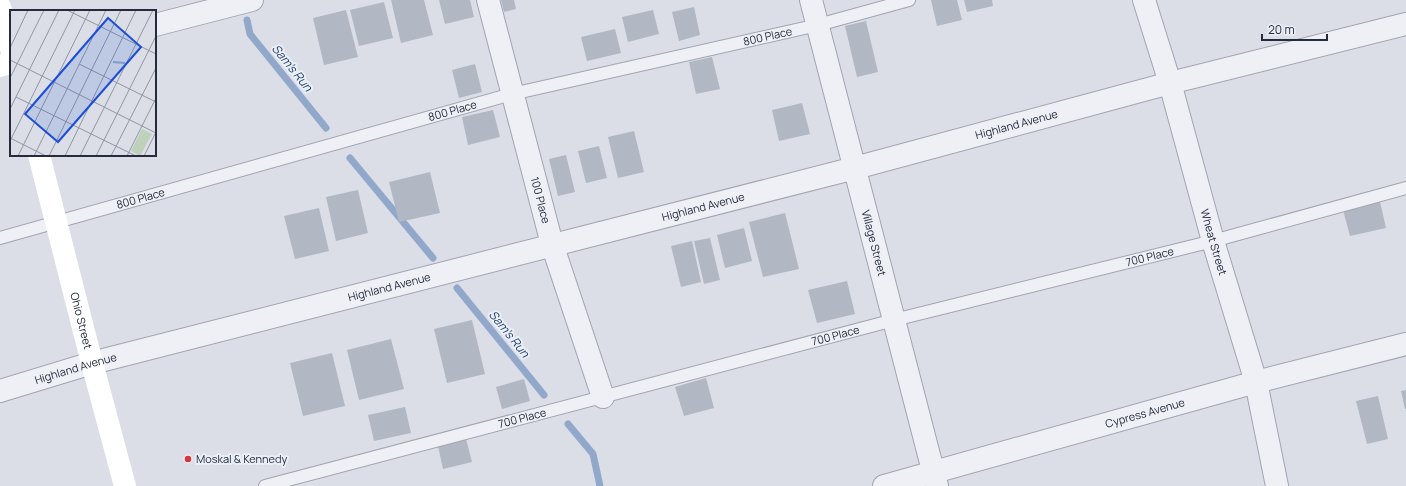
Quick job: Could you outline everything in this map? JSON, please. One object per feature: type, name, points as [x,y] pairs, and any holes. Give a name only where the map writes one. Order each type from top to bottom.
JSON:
[{"type":"main road","points":[[0,7],[10,45]]},
{"type":"main road","points":[[0,66],[10,63]]},
{"type":"main road","name":"Ohio Street","points":[[39,156],[125,486]]},
{"type":"street","points":[[156,26],[252,0]]},
{"type":"street","name":"100 Place","points":[[488,0],[552,244],[603,397]]},
{"type":"street","name":"Village Street","points":[[811,0],[935,480]]},
{"type":"street","name":"Wheat Street","points":[[1144,0],[1170,83],[1213,241],[1256,382],[1277,486]]},
{"type":"street","name":"Highland Avenue","points":[[0,392],[92,363],[552,244],[855,168],[1170,83],[1406,24]]},
{"type":"street","name":"Cypress Avenue","points":[[884,486],[935,480],[1256,382],[1406,344]]},
{"type":"lane","name":"800 Place","points":[[0,238],[512,94],[818,25],[909,0]]},
{"type":"lane","name":"700 Place","points":[[265,486],[894,320],[1213,241],[1406,188]]},
{"type":"building","points":[[391,0],[424,0],[433,35],[401,43]]},
{"type":"building","points":[[439,0],[470,0],[474,17],[445,24]]},
{"type":"building","points":[[501,0],[514,0],[516,9],[504,12]]},
{"type":"building","points":[[931,0],[957,0],[962,20],[937,26]]},
{"type":"building","points":[[964,0],[992,0],[993,6],[967,12]]},
{"type":"building","points":[[384,2],[393,38],[359,46],[350,10]]},
{"type":"building","points":[[694,7],[700,35],[679,41],[672,12]]},
{"type":"building","points":[[346,10],[358,57],[324,65],[313,18]]},
{"type":"building","points":[[653,10],[659,34],[628,42],[622,17]]},
{"type":"building","points":[[866,21],[878,72],[857,77],[845,26]]},
{"type":"building","points":[[615,29],[621,53],[587,61],[581,37]]},
{"type":"building","points":[[712,57],[720,89],[696,94],[689,62]]},
{"type":"building","points":[[475,64],[482,92],[459,98],[452,70]]},
{"type":"building","points":[[802,103],[810,134],[779,141],[772,110]]},
{"type":"building","points":[[493,110],[500,137],[468,145],[462,117]]},
{"type":"building","points":[[634,131],[644,172],[618,178],[608,137]]},
{"type":"building","points":[[599,146],[607,178],[586,183],[578,151]]},
{"type":"building","points":[[566,155],[575,192],[558,196],[549,159]]},
{"type":"building","points":[[430,172],[440,213],[399,222],[389,182]]},
{"type":"building","points":[[358,190],[368,233],[336,241],[326,197]]},
{"type":"building","points":[[1380,202],[1386,228],[1350,236],[1343,210]]},
{"type":"building","points":[[319,208],[329,251],[295,259],[284,216]]},
{"type":"building","points":[[785,213],[799,269],[763,277],[749,222]]},
{"type":"building","points":[[744,228],[752,261],[725,268],[717,235]]},
{"type":"building","points":[[710,238],[720,280],[704,284],[694,241]]},
{"type":"building","points":[[692,241],[701,282],[681,287],[671,246]]},
{"type":"building","points":[[847,281],[855,314],[817,323],[808,290]]},
{"type":"building","points":[[472,320],[485,374],[447,383],[434,329]]},
{"type":"building","points":[[391,339],[404,389],[359,400],[347,350]]},
{"type":"building","points":[[332,353],[345,406],[303,416],[290,363]]},
{"type":"building","points":[[706,378],[714,408],[684,416],[675,387]]},
{"type":"building","points":[[524,379],[530,401],[502,409],[496,387]]},
{"type":"building","points":[[1406,390],[1406,409],[1405,409],[1401,391]]},
{"type":"building","points":[[1378,396],[1388,439],[1367,444],[1356,401]]},
{"type":"building","points":[[405,407],[411,433],[374,441],[368,415]]},
{"type":"building","points":[[466,439],[472,462],[443,469],[438,446]]},
{"type":"waterway","name":"Sam's Run","points":[[247,20],[250,34],[326,128]]},
{"type":"waterway","name":"Sam's Run","points":[[350,158],[433,258]]},
{"type":"waterway","name":"Sam's Run","points":[[457,288],[544,395]]},
{"type":"waterway","name":"Sam's Run","points":[[568,424],[593,454],[600,486]]},
{"type":"place","name":"Moskal & Kennedy","points":[[188,459]]}]
